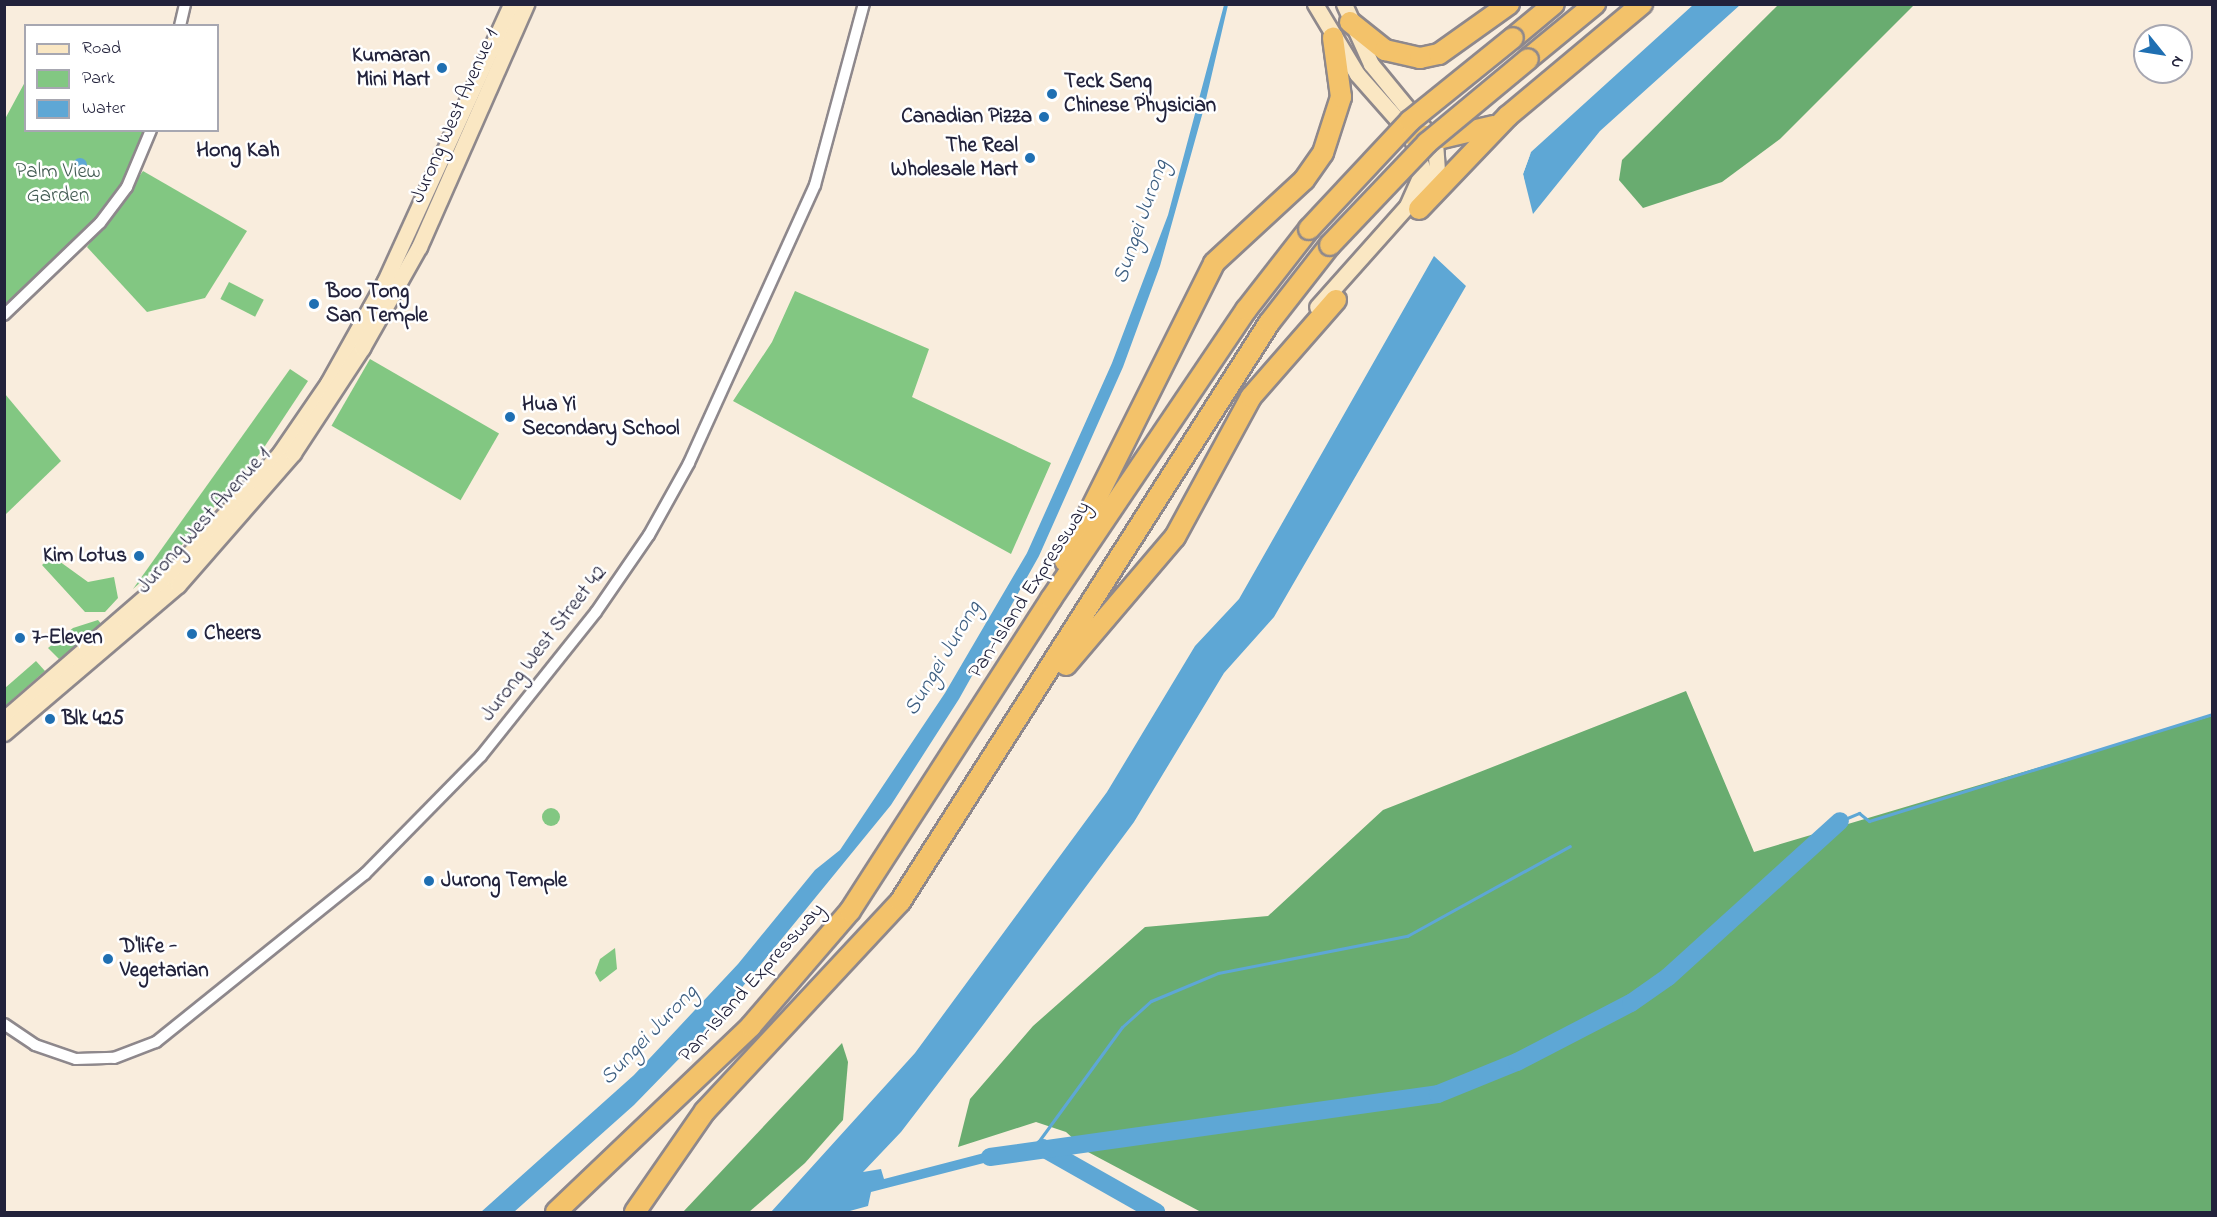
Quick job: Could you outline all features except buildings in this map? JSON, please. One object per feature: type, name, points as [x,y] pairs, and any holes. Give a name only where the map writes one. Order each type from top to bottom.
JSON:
[{"type":"highway","points":[[1347,13],[1385,50],[1420,58],[1459,42],[1509,4]]},
{"type":"highway","name":"Pan-Island Expressway","points":[[556,1212],[751,1026],[850,911],[1037,620],[1246,310],[1309,229],[1410,121],[1554,4]]},
{"type":"highway","points":[[635,1212],[705,1111],[900,902],[1031,702],[1269,323],[1330,244],[1427,143],[1595,4]]},
{"type":"highway","points":[[1419,209],[1508,116],[1642,4]]},
{"type":"highway","points":[[1037,620],[1214,263],[1304,180],[1327,145],[1341,97],[1333,38]]},
{"type":"highway","points":[[1410,134],[1432,137],[1477,133],[1508,116]]},
{"type":"highway","points":[[1031,702],[1175,537],[1227,433],[1300,340],[1336,300]]},
{"type":"street","points":[[180,24],[185,4]]},
{"type":"street","name":"Jurong West Avenue 1","points":[[4,719],[169,576],[280,453],[328,383],[385,281],[511,4]]},
{"type":"street","name":"Jurong West Avenue 1","points":[[4,733],[178,585],[294,453],[362,348],[419,247],[526,4]]},
{"type":"street","name":"Jurong West Street 42","points":[[4,1024],[35,1045],[76,1059],[114,1058],[156,1042],[365,874],[485,752],[596,612],[649,535],[689,463],[815,185],[864,4]]},
{"type":"street","points":[[1300,340],[1305,321],[1415,194],[1423,170],[1410,134],[1333,38],[1315,4]]},
{"type":"street","points":[[1336,300],[1419,209],[1437,172],[1432,137],[1371,64],[1347,13]]},
{"type":"street","points":[[4,315],[100,223],[127,187],[150,132]]},
{"type":"green space","points":[[1778,5],[1914,5],[1780,139],[1722,182],[1643,208],[1619,180],[1622,160]]},
{"type":"green space","name":"Palm View Garden","points":[[24,84],[24,132],[146,132],[124,185],[97,221],[5,309],[5,119]]},
{"type":"green space","points":[[143,171],[247,231],[205,298],[147,312],[87,247]]},
{"type":"green space","points":[[229,282],[264,300],[255,317],[220,299]]},
{"type":"green space","points":[[795,291],[929,349],[912,397],[1051,463],[1011,554],[733,401],[772,342]]},
{"type":"green space","points":[[370,359],[499,433],[461,500],[332,426]]},
{"type":"green space","points":[[290,369],[308,381],[261,452],[179,548],[133,589]]},
{"type":"green space","points":[[5,394],[61,461],[4,515]]},
{"type":"green space","points":[[52,556],[88,582],[114,577],[118,598],[105,612],[85,612],[42,565]]},
{"type":"green space","points":[[98,620],[102,625],[59,659],[48,648],[73,628]]},
{"type":"green space","points":[[36,661],[45,671],[5,706],[5,688]]},
{"type":"green space","points":[[1686,691],[1754,852],[2212,716],[2212,1212],[1201,1212],[1088,1152],[1066,1132],[1036,1122],[958,1147],[970,1099],[1033,1026],[1145,927],[1268,916],[1383,810]]},
{"type":"green space","points":[[547,808],[555,808],[560,813],[558,824],[547,826],[542,821],[542,813]]},
{"type":"green space","points":[[615,948],[617,969],[600,982],[595,973],[600,959]]},
{"type":"green space","points":[[842,1043],[848,1062],[843,1120],[805,1163],[749,1212],[683,1212]]},
{"type":"water","name":"Sungei Jurong","points":[[1224,5],[1228,5],[1204,108],[1160,266],[1123,367],[1039,556],[959,699],[891,805],[708,1029],[634,1105],[514,1212],[481,1212],[634,1075],[738,964],[815,870],[840,850],[945,693],[1027,553],[1112,363],[1168,215]]},
{"type":"water","points":[[1693,5],[1740,5],[1600,131],[1533,214],[1523,174],[1531,152]]},
{"type":"water","points":[[80,158],[85,160],[87,165],[85,170],[80,172],[75,170],[73,165],[75,160]]},
{"type":"water","points":[[1434,256],[1466,286],[1274,617],[1224,673],[1134,822],[901,1132],[863,1172],[881,1169],[884,1179],[1011,1146],[1015,1155],[871,1192],[868,1206],[846,1212],[771,1212],[915,1053],[1107,792],[1195,646],[1239,599]]},
{"type":"pier","points":[[1531,152],[1523,174],[1531,216],[1520,174]]},
{"type":"waterway","points":[[1840,821],[1859,813],[1869,821],[2212,714]]},
{"type":"waterway","points":[[990,1157],[1438,1094],[1517,1062],[1631,1003],[1668,977],[1840,821]]},
{"type":"waterway","points":[[1033,1149],[1122,1027],[1151,1001],[1218,973],[1407,936],[1570,846]]},
{"type":"waterway","points":[[1043,1148],[1156,1212]]},
{"type":"place","name":"Kumaran Mini Mart","points":[[442,68]]},
{"type":"place","name":"Teck Seng Chinese Physician","points":[[1052,94]]},
{"type":"place","name":"Canadian Pizza","points":[[1044,117]]},
{"type":"place","name":"The Real Wholesale Mart","points":[[1030,158]]},
{"type":"place","name":"Boo Tong San Temple","points":[[314,304]]},
{"type":"place","name":"Hua Yi Secondary School","points":[[510,417]]},
{"type":"place","name":"Kim Lotus","points":[[139,556]]},
{"type":"place","name":"Cheers","points":[[192,634]]},
{"type":"place","name":"7-Eleven","points":[[20,638]]},
{"type":"place","name":"Blk 425","points":[[50,719]]},
{"type":"place","name":"Jurong Temple","points":[[429,881]]},
{"type":"place","name":"D'life - Vegetarian","points":[[108,959]]},
{"type":"district","name":"Hong Kah","points":[[238,152]]}]
